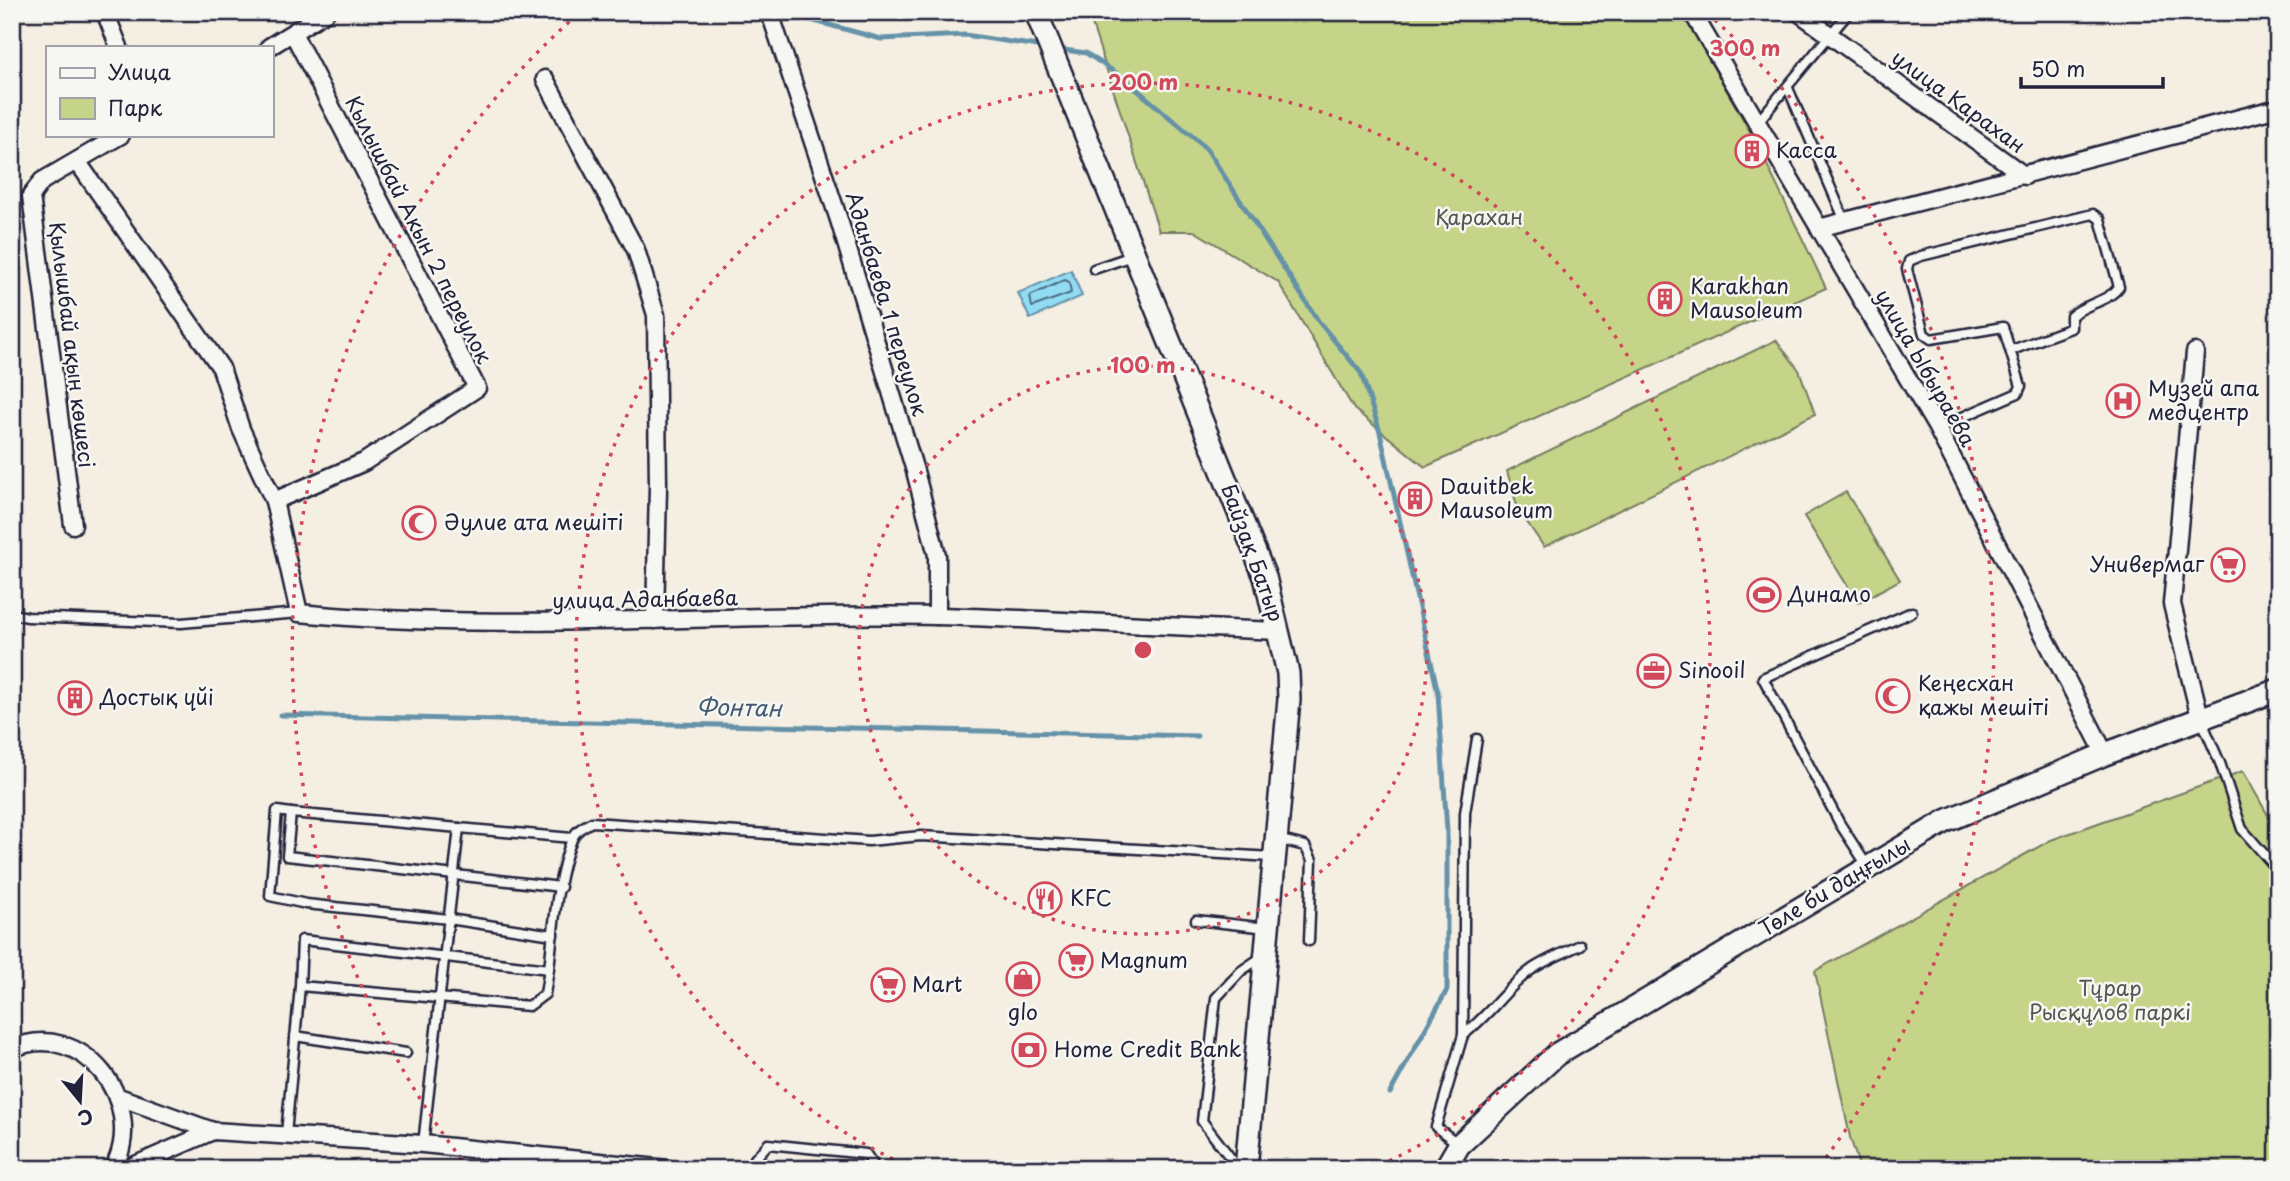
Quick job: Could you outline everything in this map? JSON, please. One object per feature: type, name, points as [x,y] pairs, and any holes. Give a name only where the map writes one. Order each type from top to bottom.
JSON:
[{"type":"street","points":[[105,12],[119,46]]},
{"type":"street","points":[[271,46],[326,12]]},
{"type":"street","name":"Аданбаева 1 переулок","points":[[765,12],[772,19],[839,220],[915,471],[937,555],[937,616]]},
{"type":"street","name":"Байзақ Батыр","points":[[1036,12],[1265,577],[1288,673],[1289,699],[1246,1169]]},
{"type":"street","name":"улица Ыбыраева","points":[[1692,12],[1937,428],[2105,754]]},
{"type":"street","name":"улица Карахан","points":[[1798,12],[2025,176]]},
{"type":"street","name":"Кылышбай Акын 2 переулок","points":[[274,501],[364,462],[477,388],[293,33]]},
{"type":"street","points":[[545,79],[635,250],[656,314],[658,487],[655,620]]},
{"type":"street","name":"улица Карахан","points":[[1819,228],[2278,108]]},
{"type":"street","name":"Қылышбай ақын көшесі","points":[[73,526],[32,196],[42,181],[119,136]]},
{"type":"street","points":[[77,161],[221,368],[242,429],[274,501],[299,612]]},
{"type":"street","points":[[2195,352],[2172,604],[2200,716]]},
{"type":"street","name":"улица Аданбаева","points":[[299,612],[383,620],[937,616],[1280,631]]},
{"type":"street","name":"Төле би даңғылы","points":[[1445,1169],[1459,1145],[1557,1054],[1946,821],[2200,716],[2278,690]]},
{"type":"street","points":[[12,1049],[43,1043],[67,1048],[98,1067],[119,1097],[124,1121],[123,1141],[113,1169]]},
{"type":"street","points":[[119,1097],[213,1131],[423,1144],[668,1169]]},
{"type":"street","points":[[126,1169],[213,1131]]},
{"type":"lane","points":[[1757,123],[1849,12]]},
{"type":"lane","points":[[1788,88],[1845,221]]},
{"type":"lane","points":[[1937,428],[2018,393],[2021,386],[2003,327],[1931,339],[1924,334],[1907,269],[1909,261],[2029,228],[2093,214],[2100,219],[2119,287],[2113,296],[2084,305],[2071,316],[2071,328],[2062,334],[2012,351]]},
{"type":"lane","points":[[1094,269],[1134,254]]},
{"type":"lane","name":"улица Аданбаева","points":[[12,614],[29,618],[181,623],[299,612]]},
{"type":"lane","points":[[1868,867],[1840,824],[1763,678],[1912,612]]},
{"type":"lane","points":[[2200,716],[2220,763],[2242,829],[2278,870]]},
{"type":"lane","points":[[1459,1145],[1436,1127],[1463,1035],[1465,813],[1477,739]]},
{"type":"lane","points":[[553,936],[449,919],[306,904],[270,896],[277,811],[572,838]]},
{"type":"lane","points":[[291,813],[287,856],[561,887]]},
{"type":"lane","points":[[300,986],[439,1001],[529,1006],[545,994],[561,887],[572,838],[580,828],[592,822],[869,841],[922,836],[1274,848],[1305,846],[1312,860],[1309,941]]},
{"type":"lane","points":[[423,1144],[459,828]]},
{"type":"lane","points":[[2270,860],[2278,853]]},
{"type":"lane","points":[[1196,920],[1267,928]]},
{"type":"lane","points":[[286,1134],[302,940],[549,969]]},
{"type":"lane","points":[[1463,1035],[1483,1020],[1510,988],[1533,969],[1580,945]]},
{"type":"lane","points":[[1239,1169],[1202,1121],[1214,1011],[1216,998],[1241,971],[1265,955]]},
{"type":"lane","points":[[295,1036],[407,1053]]},
{"type":"lane","points":[[747,1169],[768,1144],[866,1154],[876,1169]]},
{"type":"green space","name":"Қарахан","points":[[1088,12],[1682,12],[1756,142],[1826,288],[1425,467],[1354,409],[1278,282],[1194,231],[1159,231]]},
{"type":"green space","points":[[1776,340],[1799,370],[1815,414],[1544,547],[1518,509],[1507,471]]},
{"type":"green space","points":[[1846,492],[1900,580],[1858,603],[1804,516]]},
{"type":"green space","name":"Тұрар Рысқұлов паркі","points":[[2243,771],[2278,833],[2278,1169],[1860,1169],[1850,1137],[1815,971],[2051,840]]},
{"type":"water","points":[[1071,270],[1082,296],[1030,319],[1018,293]]},
{"type":"waterway","points":[[794,12],[800,17],[881,39],[965,35],[1044,47]]},
{"type":"waterway","points":[[1057,49],[1086,53],[1122,77],[1206,148],[1319,322],[1361,373],[1380,432],[1438,693],[1447,831],[1447,990],[1390,1093]]},
{"type":"waterway","name":"Фонтан","points":[[280,715],[1197,736]]},
{"type":"place","name":"Касса","points":[[1752,151]]},
{"type":"place","name":"Karakhan Mausoleum","points":[[1665,299]]},
{"type":"place","name":"Музей апа медцентр","points":[[2123,401]]},
{"type":"place","name":"Dauitbek Mausoleum","points":[[1415,499]]},
{"type":"place","name":"Әулие ата мешіті","points":[[419,523]]},
{"type":"place","name":"Универмаг","points":[[2228,565]]},
{"type":"place","name":"Динамо","points":[[1764,595]]},
{"type":"place","name":"Sinooil","points":[[1654,671]]},
{"type":"place","name":"Кеңесхан қажы мешіті","points":[[1893,696]]},
{"type":"place","name":"Достық үйі","points":[[75,698]]},
{"type":"place","name":"KFC","points":[[1045,899]]},
{"type":"place","name":"Magnum","points":[[1076,961]]},
{"type":"place","name":"glo","points":[[1023,979]]},
{"type":"place","name":"Mart","points":[[888,985]]},
{"type":"place","name":"Home Credit Bank","points":[[1029,1050]]}]
